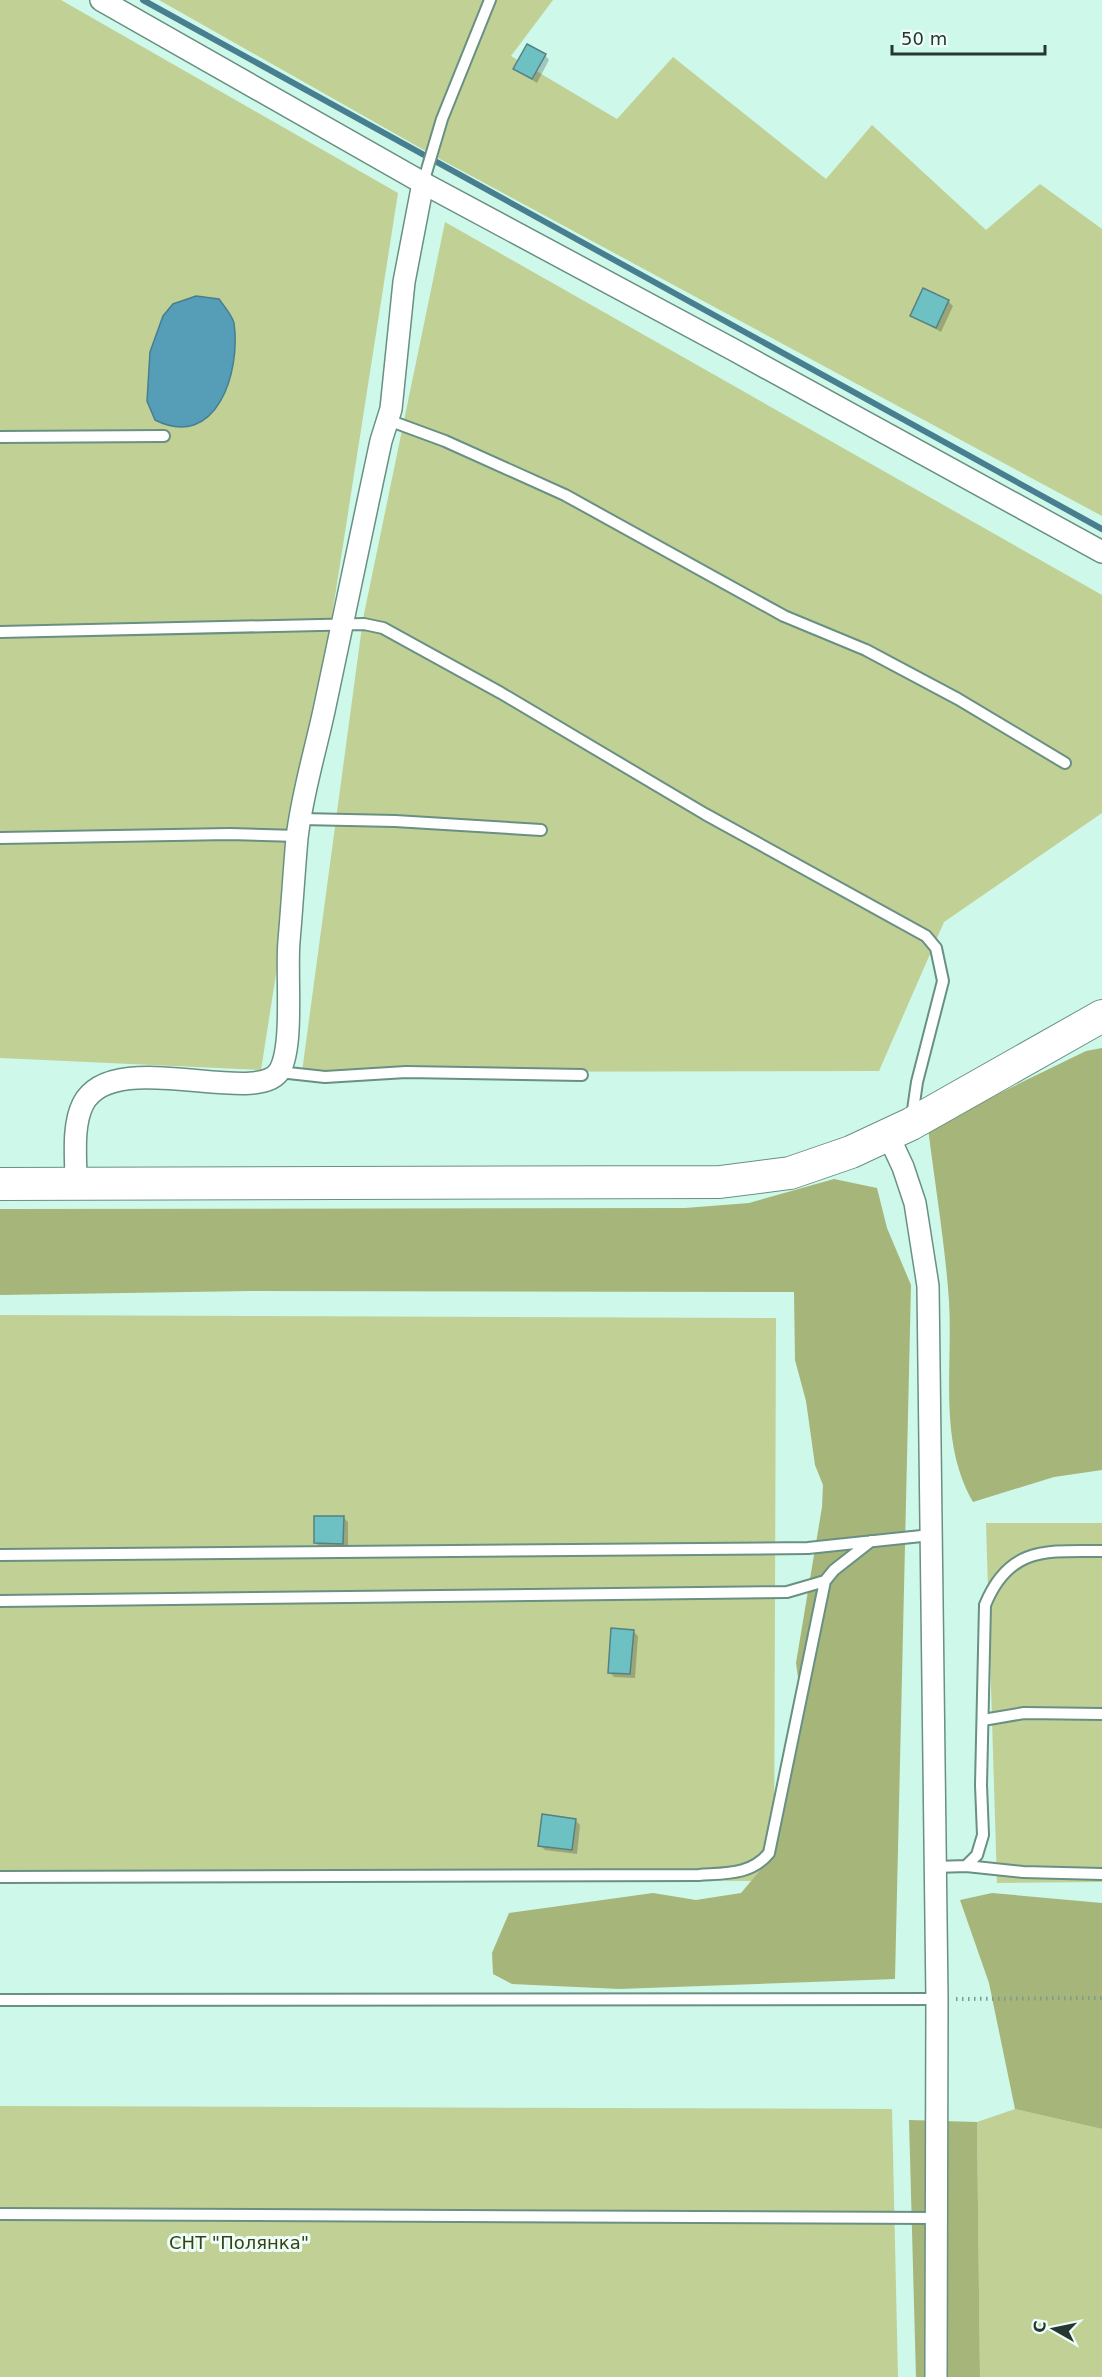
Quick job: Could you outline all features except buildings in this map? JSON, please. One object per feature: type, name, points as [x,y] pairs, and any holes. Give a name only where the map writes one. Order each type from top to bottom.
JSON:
[{"type":"street","points":[[101,0],[1102,552]]},
{"type":"street","points":[[76,1183],[78,1123],[83,1104],[92,1092],[109,1084],[167,1076],[255,1084],[271,1080],[279,1072],[286,1056],[288,1031],[286,970],[299,828],[381,441],[392,409],[404,282],[425,178]]},
{"type":"street","points":[[0,1184],[720,1182],[754,1179],[810,1167],[900,1130],[1102,1016]]},
{"type":"street","points":[[900,1130],[903,1167],[915,1203],[928,1286],[937,1999],[936,2377]]},
{"type":"lane","points":[[425,178],[442,119],[490,0]]},
{"type":"lane","points":[[388,420],[445,441],[565,495],[784,616],[867,650],[958,699],[1065,763]]},
{"type":"lane","points":[[0,436],[164,436]]},
{"type":"lane","points":[[0,632],[364,624],[382,628],[501,693],[705,814],[926,936],[936,948],[943,981],[917,1082],[900,1130]]},
{"type":"lane","points":[[0,838],[230,834],[395,821],[541,830]]},
{"type":"lane","points":[[279,1072],[324,1077],[406,1072],[582,1075]]},
{"type":"lane","points":[[0,1555],[808,1548],[931,1535]]},
{"type":"lane","points":[[0,1877],[699,1875],[744,1872],[759,1865],[769,1853],[825,1581],[834,1570],[871,1541]]},
{"type":"lane","points":[[966,1866],[977,1855],[983,1835],[986,1605],[995,1581],[1014,1563],[1035,1555],[1058,1551],[1102,1551]]},
{"type":"lane","points":[[0,1601],[787,1592],[825,1581]]},
{"type":"lane","points":[[983,1720],[1023,1713],[1102,1714]]},
{"type":"lane","points":[[935,1867],[966,1866],[1023,1872],[1102,1874]]},
{"type":"lane","points":[[0,2000],[937,1999]]},
{"type":"lane","points":[[0,2214],[936,2218]]},
{"type":"path","points":[[937,1999],[1102,1998]]},
{"type":"green space","points":[[0,0],[61,0],[398,193],[261,1070],[0,1058]]},
{"type":"green space","points":[[159,0],[553,0],[511,56],[617,119],[673,57],[826,179],[872,125],[986,230],[1040,184],[1102,229],[1102,516],[438,158]]},
{"type":"green space","points":[[445,222],[1102,595],[1102,813],[944,922],[879,1071],[302,1072],[363,619]]},
{"type":"green space","points":[[1102,1048],[1102,1470],[1054,1477],[973,1502],[962,1479],[951,1429],[949,1301],[928,1128],[1086,1051]]},
{"type":"green space","points":[[834,1179],[877,1188],[887,1228],[911,1285],[895,1979],[619,1989],[512,1984],[493,1974],[492,1953],[509,1913],[653,1893],[696,1900],[741,1893],[768,1861],[800,1728],[802,1706],[796,1663],[822,1507],[823,1485],[815,1465],[806,1401],[795,1360],[794,1292],[250,1291],[0,1295],[0,1209],[685,1208],[749,1203]]},
{"type":"green space","points":[[0,1315],[776,1318],[774,1881],[0,1878]]},
{"type":"green space","points":[[986,1523],[1102,1523],[1102,1882],[997,1883]]},
{"type":"green space","points":[[992,1893],[1102,1903],[1102,2129],[1015,2109],[989,1983],[960,1900]]},
{"type":"green space","name":"СНТ \"Полянка\"","points":[[0,2106],[892,2109],[898,2377],[0,2377]]},
{"type":"green space","points":[[1015,2109],[1102,2129],[1102,2377],[980,2377],[977,2122]]},
{"type":"green space","points":[[909,2120],[977,2122],[980,2377],[916,2377]]},
{"type":"water","points":[[196,296],[219,299],[232,317],[235,342],[233,363],[220,401],[209,416],[194,425],[176,427],[155,420],[147,401],[150,352],[163,316],[173,304]]},
{"type":"waterway","points":[[143,0],[1102,529]]}]
